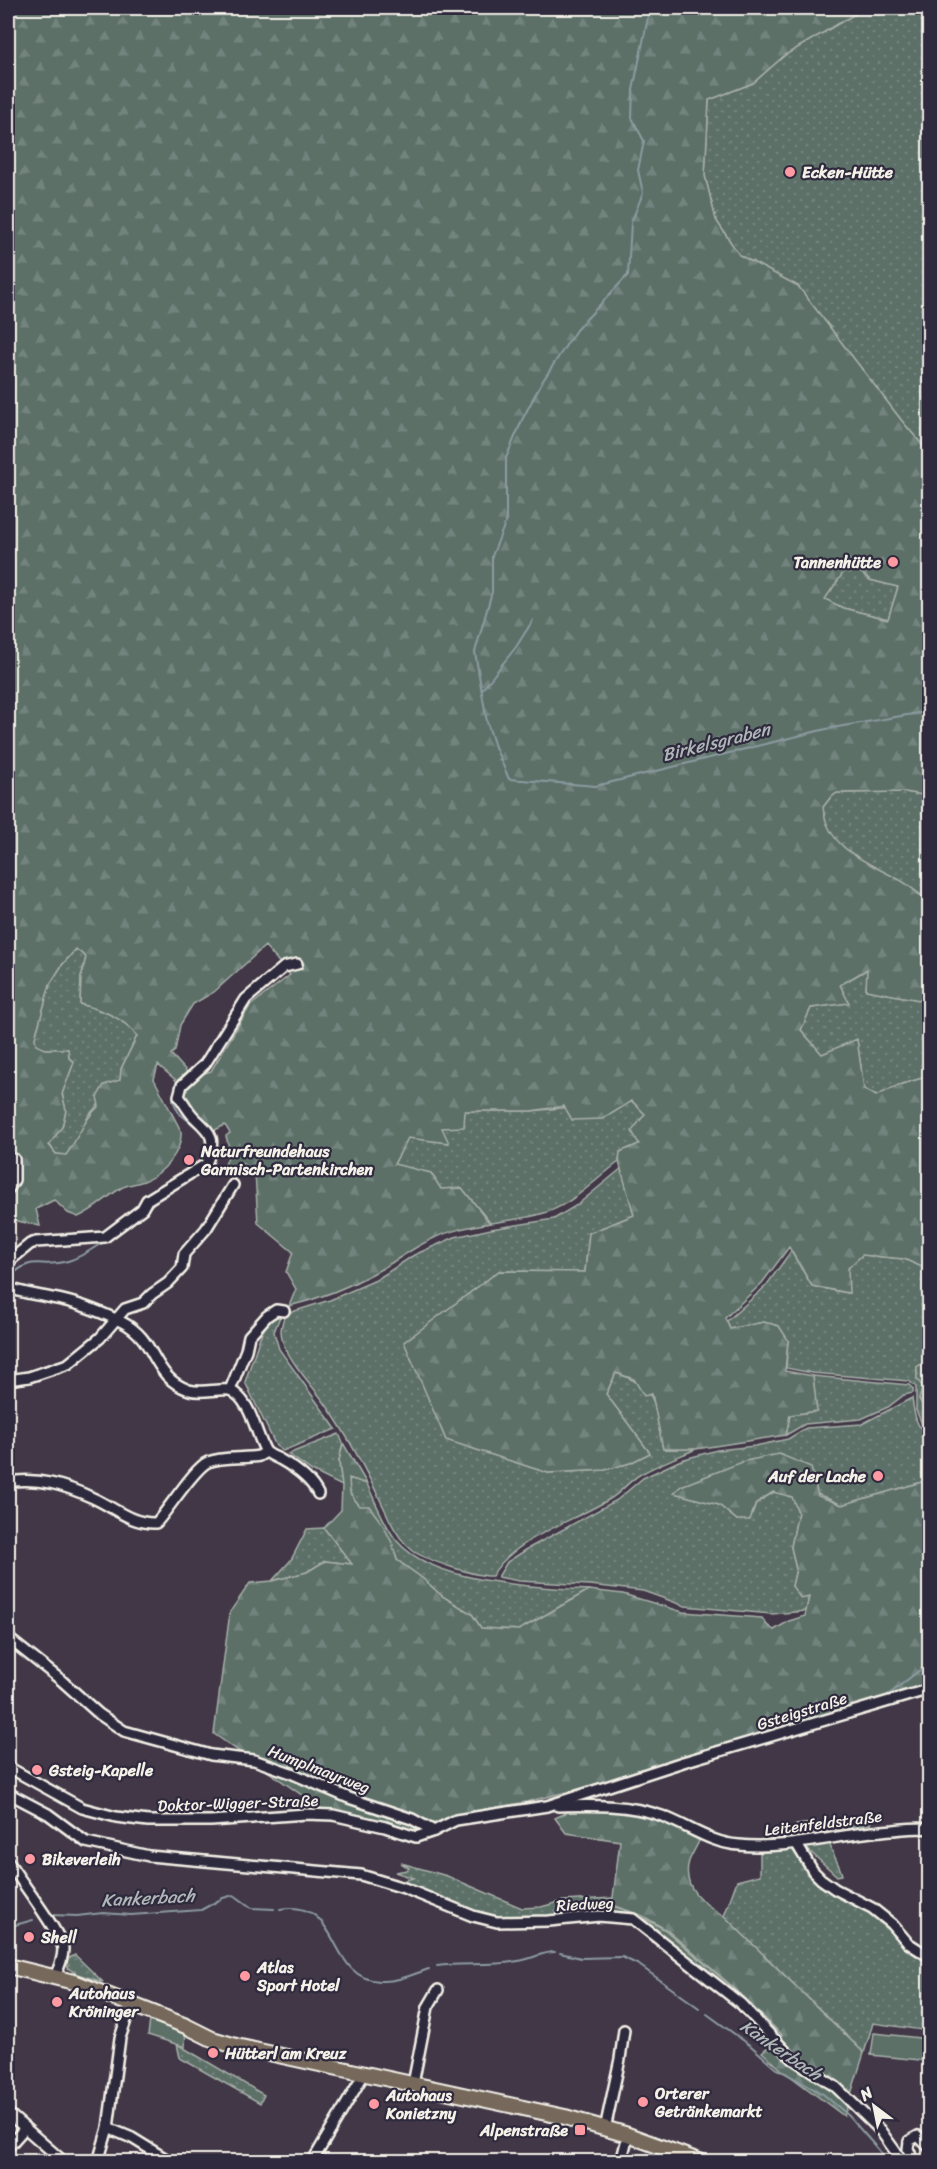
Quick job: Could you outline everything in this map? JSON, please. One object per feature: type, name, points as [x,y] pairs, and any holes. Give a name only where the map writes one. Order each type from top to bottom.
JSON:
[{"type":"main road","points":[[8,1966],[55,1977],[236,2046],[566,2117],[628,2135],[702,2162]]},
{"type":"street","points":[[8,1262],[30,1244],[36,1242],[105,1237],[142,1209],[147,1200],[206,1164],[212,1137],[209,1130],[192,1115],[179,1096],[182,1085],[205,1064],[246,999],[284,967],[297,964]]},
{"type":"street","points":[[8,1191],[14,1180],[14,1159]]},
{"type":"street","points":[[8,1380],[29,1377],[68,1364],[100,1338],[130,1306],[143,1303],[152,1293],[168,1283],[182,1268],[184,1254],[206,1229],[233,1185]]},
{"type":"street","points":[[8,1287],[29,1295],[51,1297],[74,1303],[116,1319],[147,1342],[162,1370],[178,1384],[191,1390],[205,1392],[230,1390],[237,1393],[260,1434],[266,1452],[314,1484],[318,1494]]},
{"type":"street","points":[[230,1390],[253,1330],[276,1310],[284,1311]]},
{"type":"street","points":[[8,1482],[43,1480],[94,1498],[137,1522],[156,1522],[177,1498],[191,1477],[207,1462],[259,1456],[266,1452]]},
{"type":"street","name":"Humplmayrweg","points":[[8,1638],[61,1680],[91,1708],[124,1731],[211,1755],[254,1760],[349,1798],[412,1819],[434,1831]]},
{"type":"street","name":"Gsteigstraße","points":[[683,1762],[930,1689]]},
{"type":"street","name":"Doktor-Wigger-Straße","points":[[8,1767],[82,1808],[116,1817],[148,1821],[211,1821],[306,1814],[333,1815],[416,1837],[456,1820],[547,1806],[683,1762]]},
{"type":"street","name":"Riedweg","points":[[8,1793],[48,1814],[86,1842],[149,1856],[361,1875],[404,1888],[473,1916],[497,1922],[612,1916],[633,1919],[741,2004],[793,2059],[836,2087],[880,2130],[903,2162]]},
{"type":"street","name":"Leitenfeldstraße","points":[[547,1806],[588,1805],[643,1811],[663,1816],[722,1844],[759,1846],[875,1831],[919,1827],[930,1829]]},
{"type":"street","points":[[796,1843],[820,1879],[872,1908],[892,1924],[908,1943],[930,1957]]},
{"type":"street","points":[[8,1861],[51,1923],[62,1945],[61,1964],[55,1977]]},
{"type":"street","points":[[413,2084],[429,2007],[438,1990]]},
{"type":"street","points":[[97,2161],[108,2128],[120,2038],[131,2005]]},
{"type":"street","points":[[605,2129],[624,2030]]},
{"type":"street","points":[[312,2162],[364,2074]]},
{"type":"street","points":[[8,2113],[64,2162]]},
{"type":"street","points":[[8,2147],[25,2128]]},
{"type":"street","points":[[108,2128],[132,2138],[171,2162]]},
{"type":"street","points":[[621,2162],[628,2135]]},
{"type":"street","points":[[914,2162],[909,2149],[909,2141],[918,2136],[930,2148]]},
{"type":"green space","points":[[8,8],[865,8],[785,55],[753,83],[709,100],[705,176],[716,220],[739,255],[798,286],[929,453],[929,796],[905,792],[837,793],[823,807],[826,821],[840,844],[862,860],[904,882],[929,903],[929,999],[925,1001],[866,990],[867,969],[840,985],[849,1003],[811,1008],[801,1030],[822,1054],[857,1039],[864,1089],[876,1096],[899,1085],[929,1076],[929,1270],[904,1259],[862,1255],[848,1268],[849,1293],[812,1286],[789,1247],[762,1283],[725,1318],[730,1329],[764,1322],[779,1326],[788,1340],[785,1371],[813,1376],[817,1411],[790,1415],[786,1435],[696,1449],[663,1449],[652,1394],[644,1396],[634,1379],[616,1373],[606,1394],[650,1453],[630,1463],[605,1470],[548,1473],[446,1440],[404,1342],[499,1271],[585,1272],[589,1233],[634,1215],[619,1162],[620,1152],[639,1144],[632,1131],[645,1114],[632,1101],[603,1119],[572,1120],[564,1106],[531,1111],[465,1111],[464,1127],[442,1128],[449,1143],[408,1138],[394,1164],[431,1173],[441,1189],[462,1188],[490,1223],[439,1236],[355,1283],[289,1306],[296,1289],[286,1272],[293,1252],[258,1223],[255,1172],[241,1163],[236,1169],[228,1170],[225,1165],[230,1151],[226,1136],[230,1133],[225,1125],[213,1131],[205,1126],[179,1096],[182,1085],[198,1075],[211,1071],[250,1006],[290,975],[265,946],[214,992],[193,1004],[180,1025],[175,1051],[171,1054],[189,1074],[177,1081],[158,1065],[154,1079],[181,1131],[181,1139],[175,1154],[158,1173],[144,1181],[121,1188],[78,1217],[68,1213],[54,1200],[36,1209],[40,1226],[8,1219],[8,1190],[14,1159],[8,1159]],"holes":[[[850,563],[870,580],[898,587],[888,619],[843,608],[825,599]],[[76,949],[86,957],[81,978],[80,1004],[119,1019],[137,1036],[121,1069],[120,1080],[104,1085],[97,1097],[99,1106],[89,1117],[66,1155],[56,1154],[49,1145],[62,1127],[66,1110],[62,1094],[74,1062],[69,1058],[68,1049],[45,1049],[36,1045],[35,1038],[50,984]]]},
{"type":"green space","points":[[865,8],[929,8],[929,453],[798,286],[739,255],[716,220],[705,176],[709,100],[753,83],[785,55]]},
{"type":"green space","points":[[850,563],[870,580],[898,587],[888,619],[843,608],[824,599]]},
{"type":"green space","points":[[905,792],[929,796],[929,903],[920,894],[851,854],[830,833],[824,821],[823,807],[837,793]]},
{"type":"green space","points":[[76,949],[86,957],[81,978],[80,1004],[119,1019],[137,1036],[121,1069],[120,1081],[89,1115],[76,1143],[66,1155],[56,1154],[49,1144],[62,1127],[66,1110],[62,1094],[74,1062],[69,1058],[68,1049],[45,1049],[36,1045],[35,1038],[50,984]]},
{"type":"green space","points":[[868,969],[866,990],[925,1001],[929,999],[929,1076],[899,1085],[877,1096],[864,1089],[857,1040],[822,1055],[801,1030],[811,1008],[848,1003],[840,985]]},
{"type":"green space","points":[[632,1101],[645,1114],[639,1144],[620,1152],[619,1162],[560,1207],[536,1215],[490,1223],[462,1188],[441,1189],[394,1164],[408,1138],[448,1142],[441,1128],[465,1111],[531,1111]]},
{"type":"green space","points":[[622,1168],[634,1215],[589,1233],[585,1272],[499,1271],[405,1342],[446,1440],[548,1473],[605,1470],[630,1463],[650,1453],[606,1394],[616,1373],[641,1385],[649,1393],[656,1411],[663,1449],[696,1449],[641,1474],[598,1506],[530,1540],[502,1562],[492,1576],[464,1571],[420,1555],[408,1547],[396,1532],[345,1433],[288,1353],[281,1333],[285,1314],[330,1300],[376,1280],[414,1255],[455,1237],[554,1219],[577,1205]]},
{"type":"green space","points":[[791,1251],[812,1286],[848,1293],[848,1268],[862,1255],[905,1259],[929,1270],[929,1359],[917,1367],[917,1379],[924,1387],[919,1399],[929,1416],[929,1433],[916,1410],[916,1387],[909,1381],[812,1373],[786,1368],[788,1340],[764,1322],[730,1329],[727,1321],[766,1286]]},
{"type":"green space","points":[[281,1314],[274,1332],[279,1349],[336,1429],[283,1451],[276,1446],[245,1382],[260,1337],[271,1316]]},
{"type":"green space","points":[[929,1359],[929,1416],[919,1399],[923,1387],[917,1379],[917,1367]]},
{"type":"green space","points":[[813,1376],[909,1385],[913,1393],[904,1395],[888,1407],[861,1419],[805,1424],[786,1435],[790,1415],[816,1411]]},
{"type":"green space","points":[[912,1398],[918,1424],[929,1436],[929,1480],[842,1505],[745,1461],[675,1493],[719,1505],[737,1520],[756,1503],[774,1492],[792,1496],[798,1512],[791,1547],[796,1569],[792,1586],[809,1597],[806,1611],[772,1614],[685,1606],[643,1591],[519,1581],[498,1577],[507,1562],[617,1500],[643,1478],[681,1460],[717,1450],[755,1446],[788,1439],[806,1428],[862,1424]]},
{"type":"green space","points":[[339,1434],[343,1443],[339,1461],[342,1486],[312,1471],[288,1454]]},
{"type":"green space","points":[[343,1443],[367,1484],[349,1478],[350,1493],[359,1506],[369,1506],[383,1525],[397,1560],[442,1596],[472,1614],[481,1628],[519,1630],[589,1590],[623,1594],[683,1612],[762,1618],[774,1630],[789,1621],[805,1616],[809,1597],[801,1599],[792,1586],[796,1569],[791,1547],[798,1512],[792,1497],[773,1492],[756,1503],[750,1520],[737,1520],[719,1505],[674,1493],[681,1486],[745,1461],[779,1454],[811,1467],[818,1496],[842,1505],[929,1480],[929,1686],[591,1786],[526,1802],[453,1815],[422,1829],[412,1830],[349,1813],[322,1809],[214,1734],[230,1612],[250,1583],[272,1581],[307,1572],[325,1561],[352,1564],[324,1528],[341,1510],[342,1486],[339,1461]]},
{"type":"green space","points":[[349,1478],[367,1484],[384,1521],[397,1541],[413,1555],[435,1566],[460,1575],[514,1585],[589,1590],[519,1630],[481,1628],[472,1614],[442,1596],[397,1560],[392,1543],[349,1493]]},
{"type":"green space","points":[[324,1528],[352,1564],[325,1561],[307,1572],[272,1581],[291,1560],[307,1529]]},
{"type":"green space","points":[[595,1809],[624,1812],[649,1818],[700,1839],[689,1861],[687,1871],[691,1887],[696,1894],[724,1916],[864,2053],[844,2116],[782,2070],[762,2052],[782,2035],[733,1987],[667,1930],[643,1916],[612,1905],[620,1841],[566,1833],[555,1818],[572,1810]]},
{"type":"green space","points":[[870,1816],[871,1824],[798,1835],[796,1825]]},
{"type":"green space","points":[[829,1840],[842,1875],[837,1876],[804,1845]]},
{"type":"green space","points":[[792,1848],[806,1869],[818,1881],[872,1912],[910,1951],[929,1963],[929,2031],[873,2023],[864,2053],[724,1916],[737,1881],[760,1875],[760,1853]]},
{"type":"green space","points":[[401,1863],[447,1876],[522,1908],[541,1907],[563,1901],[612,1898],[612,1906],[634,1913],[664,1929],[745,1998],[782,2035],[778,2038],[635,1916],[526,1920],[487,1917],[395,1883],[413,1878],[395,1872],[409,1868]]},
{"type":"green space","points":[[75,1955],[103,1982],[77,1974],[68,1968],[66,1960]]},
{"type":"green space","points":[[151,2013],[186,2028],[185,2047],[148,2035]]},
{"type":"green space","points":[[874,2033],[929,2039],[929,2061],[871,2055]]},
{"type":"green space","points":[[177,2044],[264,2095],[260,2103],[180,2058]]},
{"type":"waterway","name":"Birkelsgraben","points":[[650,8],[633,90],[632,118],[644,141],[638,170],[643,193],[631,223],[628,275],[576,330],[542,382],[506,458],[506,521],[492,556],[492,592],[475,652],[487,722],[495,747],[509,779],[596,786],[826,729],[930,711]]},
{"type":"waterway","points":[[482,690],[516,647],[533,620]]},
{"type":"waterway","points":[[184,1077],[177,1081],[173,1101],[179,1113],[203,1133],[208,1146]]},
{"type":"waterway","points":[[8,1279],[24,1266],[58,1263],[83,1255],[129,1226],[156,1200]]},
{"type":"waterway","points":[[883,1699],[930,1662]]},
{"type":"waterway","points":[[573,1792],[619,1778]]},
{"type":"waterway","name":"Kankerbach","points":[[52,1915],[77,1916],[103,1913],[131,1915],[201,1910],[223,1898],[234,1895],[252,1908],[274,1909]]},
{"type":"waterway","name":"Kankerbach","points":[[280,1909],[300,1909],[315,1915],[325,1926],[350,1967],[363,1977],[380,1981],[393,1980],[429,1969]]},
{"type":"waterway","name":"Kankerbach","points":[[8,1927],[33,1920]]},
{"type":"waterway","name":"Kankerbach","points":[[437,1966],[508,1963],[555,1952]]},
{"type":"waterway","name":"Kankerbach","points":[[560,1953],[581,1958],[622,1957],[639,1965],[699,2008]]},
{"type":"waterway","name":"Kankerbach","points":[[707,2014],[751,2046],[776,2068],[823,2094],[848,2115],[889,2162]]},
{"type":"place","name":"Ecken-Hütte","points":[[790,172]]},
{"type":"place","name":"Tannenhütte","points":[[893,562]]},
{"type":"place","name":"Naturfreundehaus Garmisch-Partenkirchen","points":[[189,1160]]},
{"type":"place","name":"Auf der Lache","points":[[878,1476]]},
{"type":"place","name":"Gsteig-Kapelle","points":[[37,1770]]},
{"type":"place","name":"Bikeverleih","points":[[30,1859]]},
{"type":"place","name":"Shell","points":[[29,1937]]},
{"type":"place","name":"Atlas Sport Hotel","points":[[245,1976]]},
{"type":"place","name":"Autohaus Kröninger","points":[[57,2002]]},
{"type":"place","name":"Hütterl am Kreuz","points":[[213,2053]]},
{"type":"place","name":"Orterer Getränkemarkt","points":[[643,2102]]},
{"type":"place","name":"Autohaus Konietzny","points":[[374,2104]]},
{"type":"place","name":"Alpenstraße","points":[[580,2130]]}]
